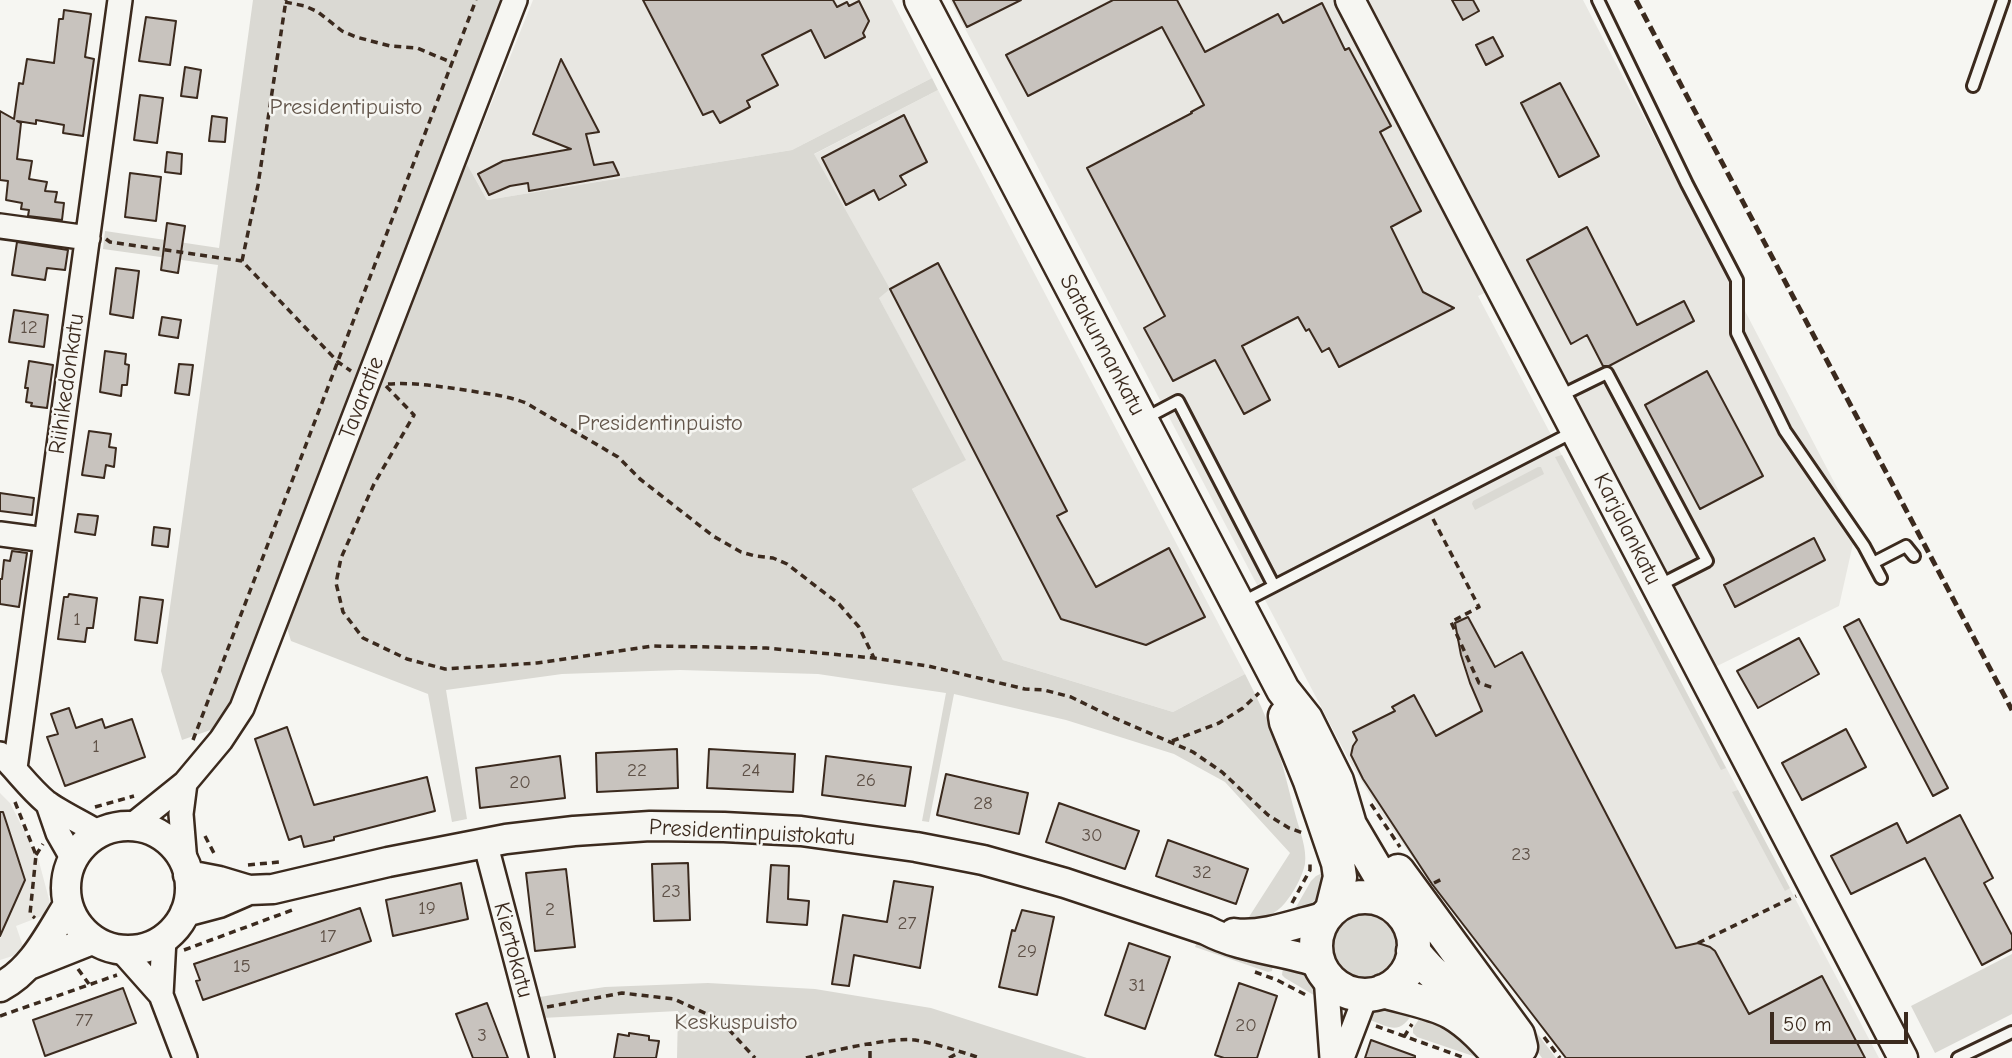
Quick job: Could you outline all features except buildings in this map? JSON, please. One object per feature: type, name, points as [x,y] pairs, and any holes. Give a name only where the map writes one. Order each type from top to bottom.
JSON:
[{"type":"main road","name":"Satakunnankatu","points":[[922,0],[1238,605],[1310,781],[1338,863],[1340,877],[1329,912]]},
{"type":"main road","name":"Satakunnankatu","points":[[1271,691],[1306,719],[1337,780],[1350,825],[1403,915]]},
{"type":"main road","points":[[1337,780],[1415,895],[1518,1035],[1517,1054]]},
{"type":"main road","points":[[1369,1002],[1400,980],[1410,964],[1413,940],[1403,915],[1390,904],[1374,898],[1357,897],[1343,902],[1329,912],[1316,937],[1317,955],[1323,969],[1338,987],[1369,1002],[1439,1007],[1452,1012],[1517,1054]]},
{"type":"main road","points":[[1413,951],[1442,982],[1484,1010],[1517,1054]]},
{"type":"street","name":"Riihikedonkatu","points":[[8,761],[46,540],[120,0]]},
{"type":"street","name":"Tavaratie","points":[[134,824],[185,783],[221,740],[242,708],[515,0]]},
{"type":"street","name":"Karjalankatu","points":[[1350,0],[1903,1058]]},
{"type":"street","points":[[0,226],[88,235]]},
{"type":"street","points":[[0,534],[46,540]]},
{"type":"street","points":[[8,761],[48,804],[99,833]]},
{"type":"street","points":[[120,962],[142,948],[164,939],[184,912],[190,892],[181,814],[185,783]]},
{"type":"street","points":[[48,804],[58,833],[74,861]]},
{"type":"street","points":[[186,869],[174,844],[157,833],[134,824],[99,833],[85,845],[74,861],[67,881],[68,905],[75,923],[92,940],[106,947],[120,962],[146,976],[161,995],[186,1058]]},
{"type":"street","name":"Presidentinpuistokatu","points":[[186,869],[249,890],[272,889],[485,842],[574,831],[650,826],[801,831],[916,846],[982,860],[1065,883],[1206,930],[1242,945],[1298,956],[1323,969]]},
{"type":"street","name":"Kiertokatu","points":[[485,842],[542,1058]]},
{"type":"street","name":"Presidentinpuistokatu","points":[[184,912],[219,903],[249,890]]},
{"type":"street","points":[[0,986],[14,979],[57,942],[68,905]]},
{"type":"street","name":"Presidentinpuistokatu","points":[[1206,930],[1245,935],[1259,933],[1329,912]]},
{"type":"street","points":[[161,995],[164,939]]},
{"type":"street","points":[[57,942],[92,940]]},
{"type":"street","points":[[1323,969],[1332,1058]]},
{"type":"street","points":[[1342,1058],[1369,1002]]},
{"type":"lane","points":[[1598,0],[1737,280],[1737,333],[1784,432],[1864,546],[1881,578]]},
{"type":"lane","points":[[1973,86],[2003,0]]},
{"type":"lane","points":[[1558,397],[1606,373],[1707,561],[1657,587]]},
{"type":"lane","points":[[1141,421],[1178,401],[1274,586]]},
{"type":"lane","points":[[1238,605],[1577,430]]},
{"type":"lane","points":[[1873,563],[1906,546],[1914,556]]},
{"type":"lane","points":[[1958,1058],[2012,1032]]},
{"type":"path","points":[[191,745],[476,0]]},
{"type":"path","points":[[242,261],[258,185],[286,1],[318,12],[342,31],[356,37],[390,46],[417,48],[453,63]]},
{"type":"path","points":[[88,235],[99,234],[110,242],[242,261],[338,362],[369,378]]},
{"type":"path","points":[[874,659],[859,626],[839,604],[787,564],[773,558],[741,552],[713,536],[640,479],[618,457],[526,403],[512,397],[433,385],[385,384],[414,415],[373,484],[341,558],[336,583],[343,612],[363,638],[407,659],[445,669],[537,663],[653,646],[766,648],[928,666],[1026,689],[1044,690],[1071,697],[1193,752],[1222,772],[1268,815],[1289,828],[1306,834]]},
{"type":"path","points":[[1433,519],[1479,607],[1451,622],[1479,683],[1494,688]]},
{"type":"path","points":[[1170,742],[1220,723],[1271,691]]},
{"type":"path","points":[[75,818],[90,808],[145,793]]},
{"type":"path","points":[[9,795],[15,802],[36,855],[30,914],[57,942],[89,984]]},
{"type":"path","points":[[36,855],[45,842],[58,833]]},
{"type":"path","points":[[1698,943],[1801,894]]},
{"type":"path","points":[[227,935],[296,908]]},
{"type":"path","points":[[0,1016],[89,984],[120,962]]},
{"type":"path","points":[[1252,971],[1299,990],[1329,1009]]},
{"type":"path","points":[[528,1010],[622,993],[674,999],[720,1020],[755,1058]]},
{"type":"path","points":[[1369,1002],[1465,1058]]},
{"type":"path","points":[[806,1058],[870,1044],[913,1040],[979,1058]]},
{"type":"path","points":[[870,1044],[870,1058]]},
{"type":"path","points":[[949,1058],[961,1051]]},
{"type":"shaded area","points":[[533,0],[892,0],[932,78],[792,150],[487,200],[467,164]]},
{"type":"shaded area","points":[[950,0],[1583,0],[1857,526],[1839,606],[1709,670],[1509,282],[1478,296],[1879,1058],[1566,1058],[1435,889],[1380,812],[1349,760]]},
{"type":"shaded area","points":[[938,90],[1245,674],[1173,712],[1003,660],[912,489],[965,460],[805,159]]},
{"type":"shaded area","points":[[0,793],[10,803],[38,858],[50,903],[42,916],[16,926],[25,952],[0,960]]},
{"type":"green space","name":"Presidentipuisto","points":[[253,0],[501,0],[222,726],[182,740],[161,671],[218,265],[103,249],[105,231],[219,248]]},
{"type":"green space","name":"Presidentinpuisto","points":[[932,78],[938,90],[814,154],[890,289],[879,298],[966,460],[912,489],[1003,660],[1173,712],[1245,674],[1275,742],[1305,852],[1304,869],[1294,890],[1281,907],[1268,916],[1247,920],[1290,853],[1225,782],[1174,754],[1066,720],[954,694],[929,822],[922,821],[946,693],[818,674],[680,670],[562,674],[446,690],[467,819],[452,822],[428,694],[291,641],[287,628],[436,237],[467,164],[487,200],[792,150]]},
{"type":"green space","points":[[1562,455],[1726,768],[1721,770],[1555,457]]},
{"type":"green space","points":[[1541,467],[1544,474],[1475,510],[1473,501]]},
{"type":"green space","points":[[1738,790],[1790,888],[1785,891],[1732,792]]},
{"type":"green space","points":[[1331,869],[1318,898],[1292,914],[1311,881]]},
{"type":"green space","points":[[1357,908],[1371,908],[1385,914],[1396,925],[1402,946],[1399,961],[1391,973],[1371,984],[1357,984],[1343,978],[1332,967],[1326,953],[1326,939],[1332,925],[1343,914]]},
{"type":"green space","points":[[1198,939],[1274,957],[1272,971],[1268,972],[1195,947]]},
{"type":"green space","points":[[2012,954],[2012,1014],[1935,1053],[1911,1006]]},
{"type":"green space","points":[[1284,959],[1307,973],[1317,997],[1282,975]]},
{"type":"green space","points":[[1473,961],[1483,963],[1556,1058],[1542,1058]]},
{"type":"green space","name":"Keskuspuisto","points":[[708,983],[815,989],[931,1008],[1087,1058],[677,1058],[678,1011],[542,1018],[533,998],[605,987]]},
{"type":"green space","points":[[1388,1008],[1417,1008],[1405,1023],[1395,1028],[1367,1019]]},
{"type":"green space","points":[[1426,1009],[1479,1054],[1479,1058],[1417,1037],[1413,1028]]},
{"type":"railway","points":[[1636,0],[2012,710]]}]
